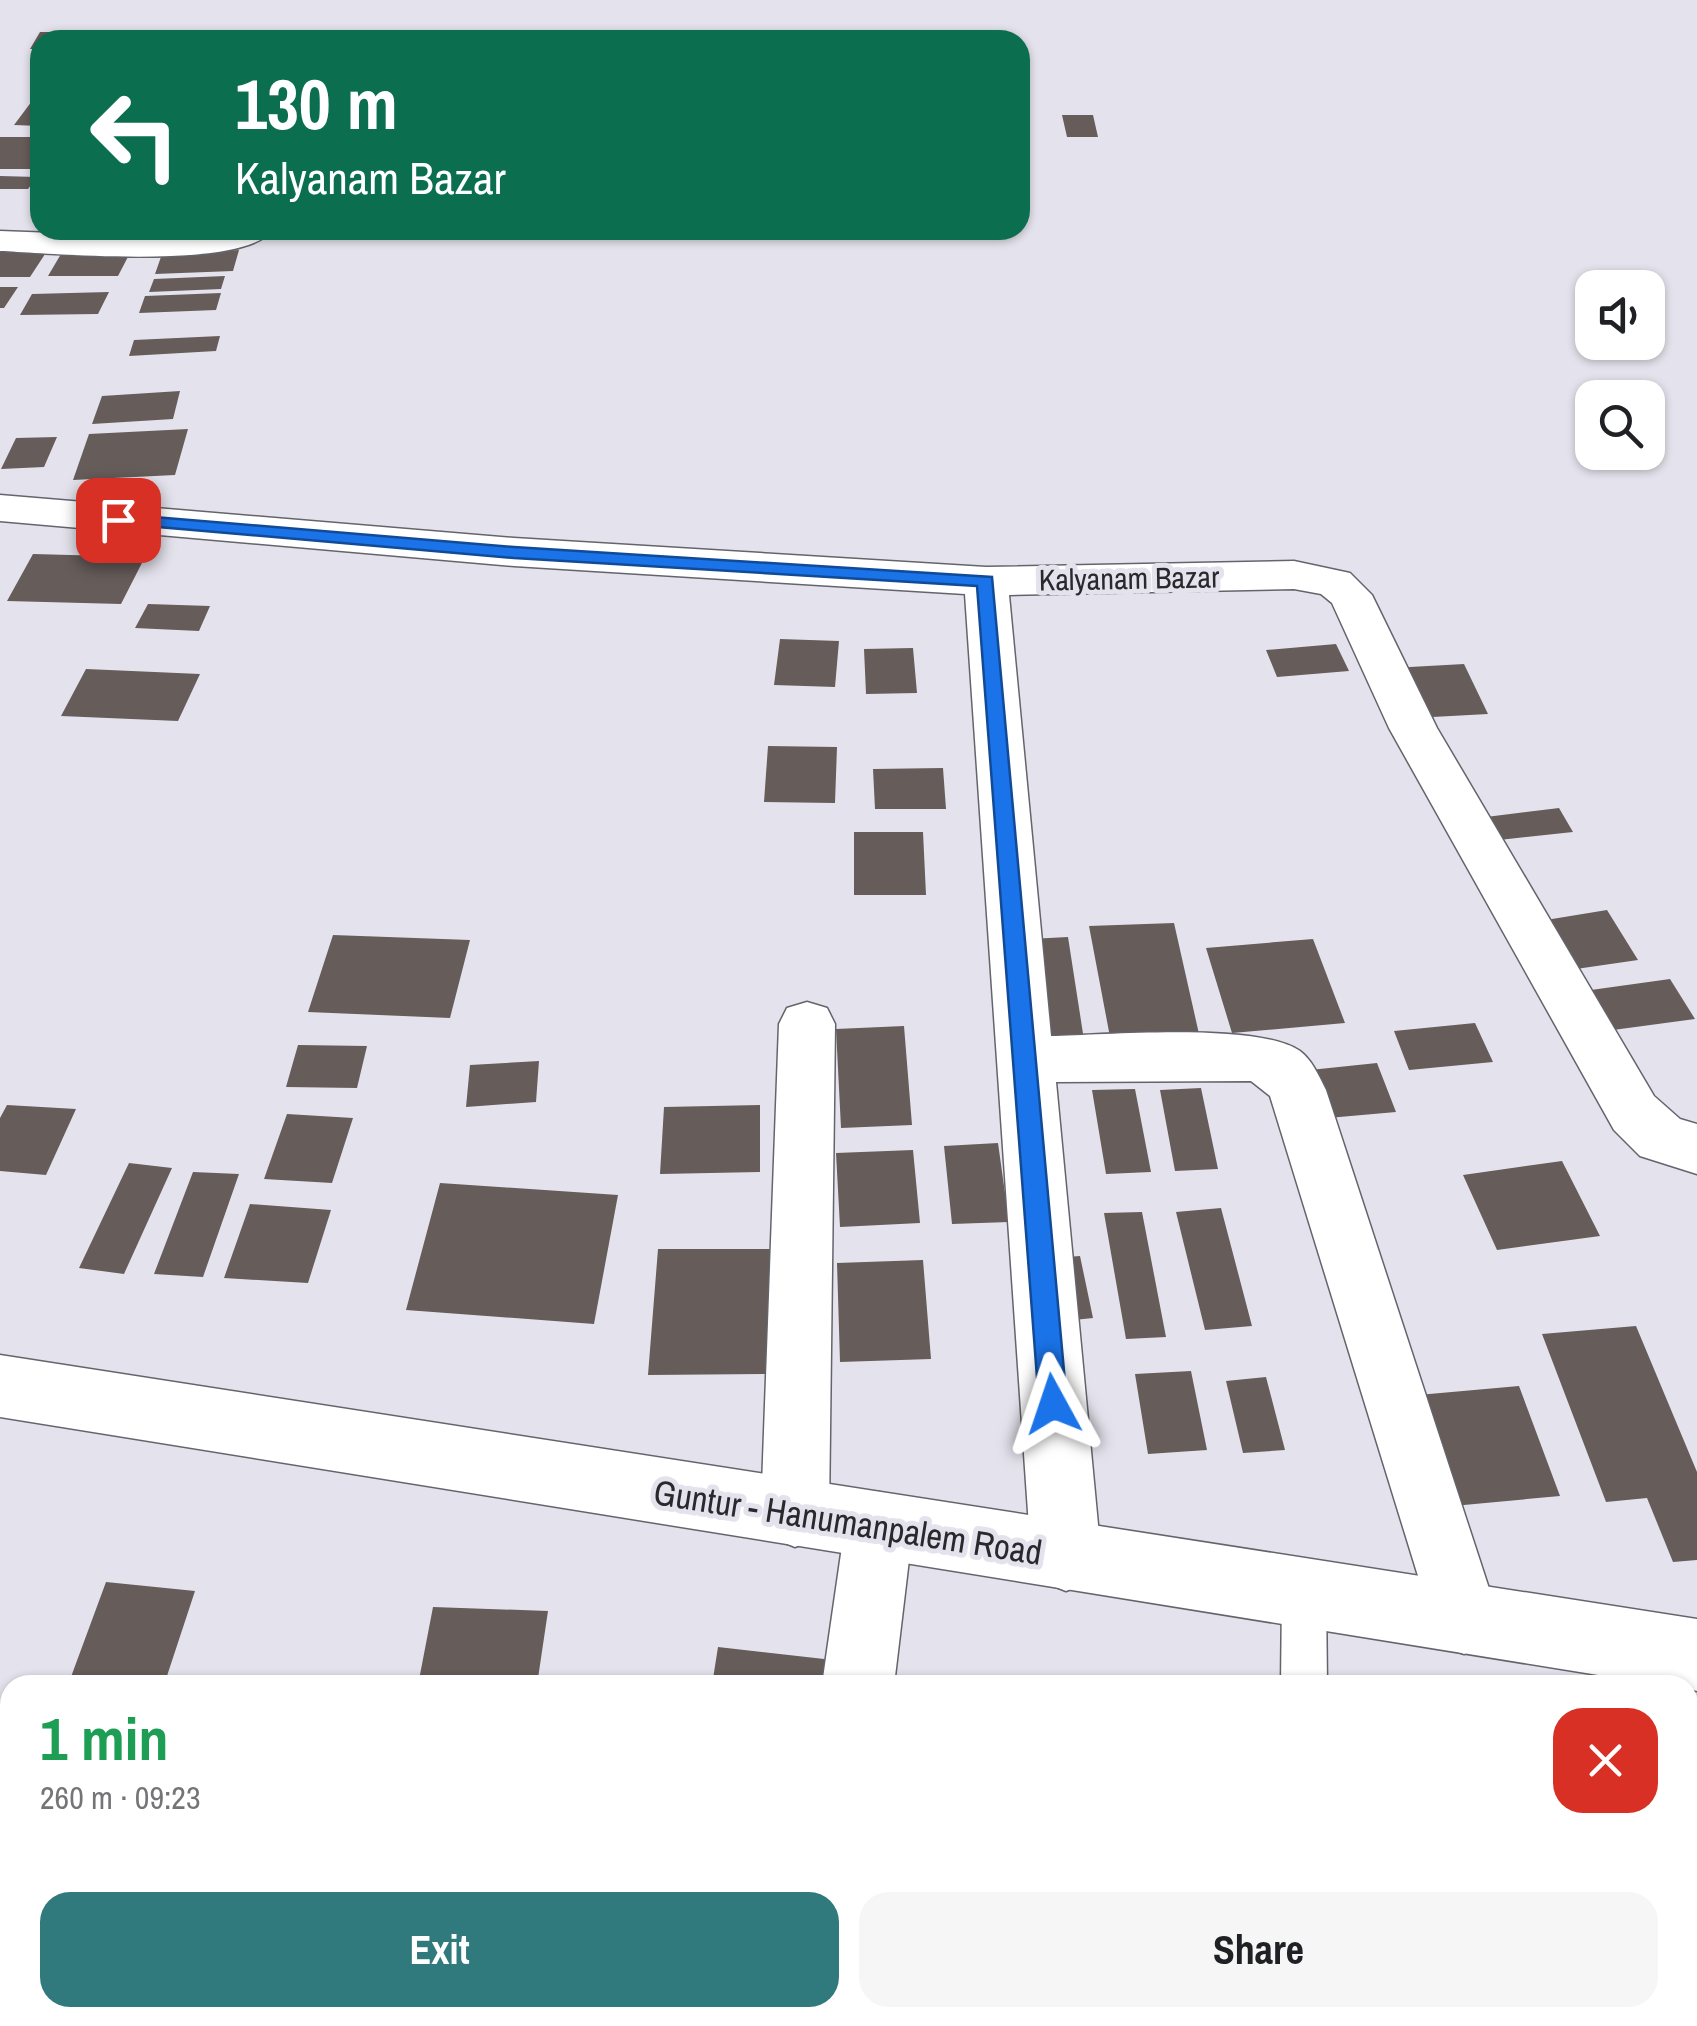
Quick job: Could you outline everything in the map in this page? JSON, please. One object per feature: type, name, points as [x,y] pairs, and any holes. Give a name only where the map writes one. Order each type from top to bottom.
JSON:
[{"type":"street","points":[[0,241],[140,245],[241,240]]},
{"type":"street","name":"Kalyanam Bazar","points":[[0,508],[514,552],[986,581],[1294,574],[1335,582],[1350,595],[1422,744],[1634,1113],[1662,1138],[1697,1149]]},
{"type":"street","points":[[986,581],[1066,1556]]},
{"type":"street","points":[[795,1513],[808,1024]]},
{"type":"street","points":[[1025,1059],[1251,1058],[1274,1061],[1288,1074],[1297,1090],[1464,1619]]},
{"type":"street","name":"Guntur - Hanumanpalem Road","points":[[0,1386],[1697,1655]]},
{"type":"street","points":[[859,1675],[879,1526]]},
{"type":"lane","points":[[1304,1594],[1304,1675]]},
{"type":"building","points":[[30,104],[30,126],[14,125]]},
{"type":"building","points":[[1062,115],[1093,115],[1098,137],[1067,137]]},
{"type":"building","points":[[0,137],[30,137],[30,169],[0,169]]},
{"type":"building","points":[[0,176],[30,177],[28,189],[0,189]]},
{"type":"building","points":[[0,247],[49,248],[30,277],[0,277]]},
{"type":"building","points":[[239,250],[233,271],[155,274],[162,254]]},
{"type":"building","points":[[130,253],[118,276],[48,276],[61,254]]},
{"type":"building","points":[[225,276],[221,289],[149,292],[154,279]]},
{"type":"building","points":[[0,287],[18,287],[4,308],[0,308]]},
{"type":"building","points":[[109,292],[98,314],[20,315],[32,294]]},
{"type":"building","points":[[221,293],[216,310],[139,313],[145,296]]},
{"type":"building","points":[[220,336],[216,351],[129,356],[134,340]]},
{"type":"building","points":[[180,391],[173,419],[92,424],[102,396]]},
{"type":"building","points":[[188,429],[175,475],[73,480],[89,434]]},
{"type":"building","points":[[57,437],[44,467],[1,469],[16,438]]},
{"type":"building","points":[[33,554],[145,557],[121,604],[7,601]]},
{"type":"building","points":[[148,604],[210,606],[199,631],[135,628]]},
{"type":"building","points":[[780,639],[839,641],[835,687],[774,685]]},
{"type":"building","points":[[1336,644],[1349,671],[1277,677],[1266,650]]},
{"type":"building","points":[[913,648],[917,693],[866,694],[864,649]]},
{"type":"building","points":[[1464,664],[1488,714],[1414,718],[1392,668]]},
{"type":"building","points":[[86,669],[200,674],[178,721],[61,716]]},
{"type":"building","points":[[768,746],[837,747],[835,803],[764,802]]},
{"type":"building","points":[[943,768],[946,809],[875,809],[873,769]]},
{"type":"building","points":[[1559,808],[1573,832],[1490,841],[1478,818]]},
{"type":"building","points":[[854,832],[923,832],[926,895],[854,895]]},
{"type":"building","points":[[1607,910],[1638,960],[1576,969],[1546,920]]},
{"type":"building","points":[[1174,923],[1199,1034],[1110,1037],[1089,926]]},
{"type":"building","points":[[333,935],[470,940],[450,1018],[308,1012]]},
{"type":"building","points":[[1068,937],[1084,1040],[1044,1040],[1030,939]]},
{"type":"building","points":[[1313,939],[1345,1023],[1232,1033],[1206,948]]},
{"type":"building","points":[[1670,979],[1695,1019],[1613,1030],[1591,990]]},
{"type":"building","points":[[1475,1023],[1493,1062],[1409,1070],[1394,1031]]},
{"type":"building","points":[[904,1026],[912,1125],[841,1128],[836,1029]]},
{"type":"building","points":[[298,1045],[367,1046],[357,1088],[286,1087]]},
{"type":"building","points":[[539,1061],[536,1102],[466,1107],[470,1065]]},
{"type":"building","points":[[1377,1063],[1396,1112],[1328,1118],[1310,1070]]},
{"type":"building","points":[[1201,1088],[1218,1169],[1175,1171],[1160,1090]]},
{"type":"building","points":[[1135,1089],[1151,1172],[1106,1174],[1092,1090]]},
{"type":"building","points":[[7,1105],[76,1109],[46,1175],[0,1171],[0,1118]]},
{"type":"building","points":[[760,1105],[760,1172],[660,1174],[664,1107]]},
{"type":"building","points":[[287,1114],[353,1118],[332,1183],[264,1179]]},
{"type":"building","points":[[998,1143],[1009,1222],[952,1224],[944,1146]]},
{"type":"building","points":[[913,1150],[920,1223],[840,1227],[836,1153]]},
{"type":"building","points":[[1562,1161],[1600,1236],[1497,1250],[1463,1175]]},
{"type":"building","points":[[129,1163],[172,1168],[124,1274],[79,1268]]},
{"type":"building","points":[[193,1172],[239,1174],[203,1277],[154,1274]]},
{"type":"building","points":[[440,1183],[618,1195],[594,1324],[406,1310]]},
{"type":"building","points":[[250,1204],[331,1210],[308,1283],[224,1278]]},
{"type":"building","points":[[1221,1208],[1252,1326],[1205,1330],[1176,1212]]},
{"type":"building","points":[[1142,1212],[1166,1337],[1126,1339],[1104,1213]]},
{"type":"building","points":[[658,1249],[775,1249],[772,1374],[648,1375]]},
{"type":"building","points":[[1080,1256],[1093,1318],[1065,1321],[1053,1258]]},
{"type":"building","points":[[923,1260],[931,1359],[840,1362],[837,1263]]},
{"type":"building","points":[[1636,1326],[1697,1472],[1697,1560],[1673,1562],[1647,1498],[1606,1502],[1542,1334]]},
{"type":"building","points":[[1191,1371],[1207,1450],[1148,1454],[1135,1374]]},
{"type":"building","points":[[1266,1377],[1285,1450],[1243,1453],[1226,1381]]},
{"type":"building","points":[[1519,1386],[1560,1496],[1453,1506],[1418,1395]]},
{"type":"building","points":[[106,1582],[195,1591],[167,1675],[72,1675]]},
{"type":"building","points":[[433,1607],[548,1611],[538,1675],[420,1675]]},
{"type":"building","points":[[718,1647],[833,1660],[832,1675],[714,1675]]},
{"type":"route","points":[[118,520],[514,552],[986,581],[1053,1404]]}]
